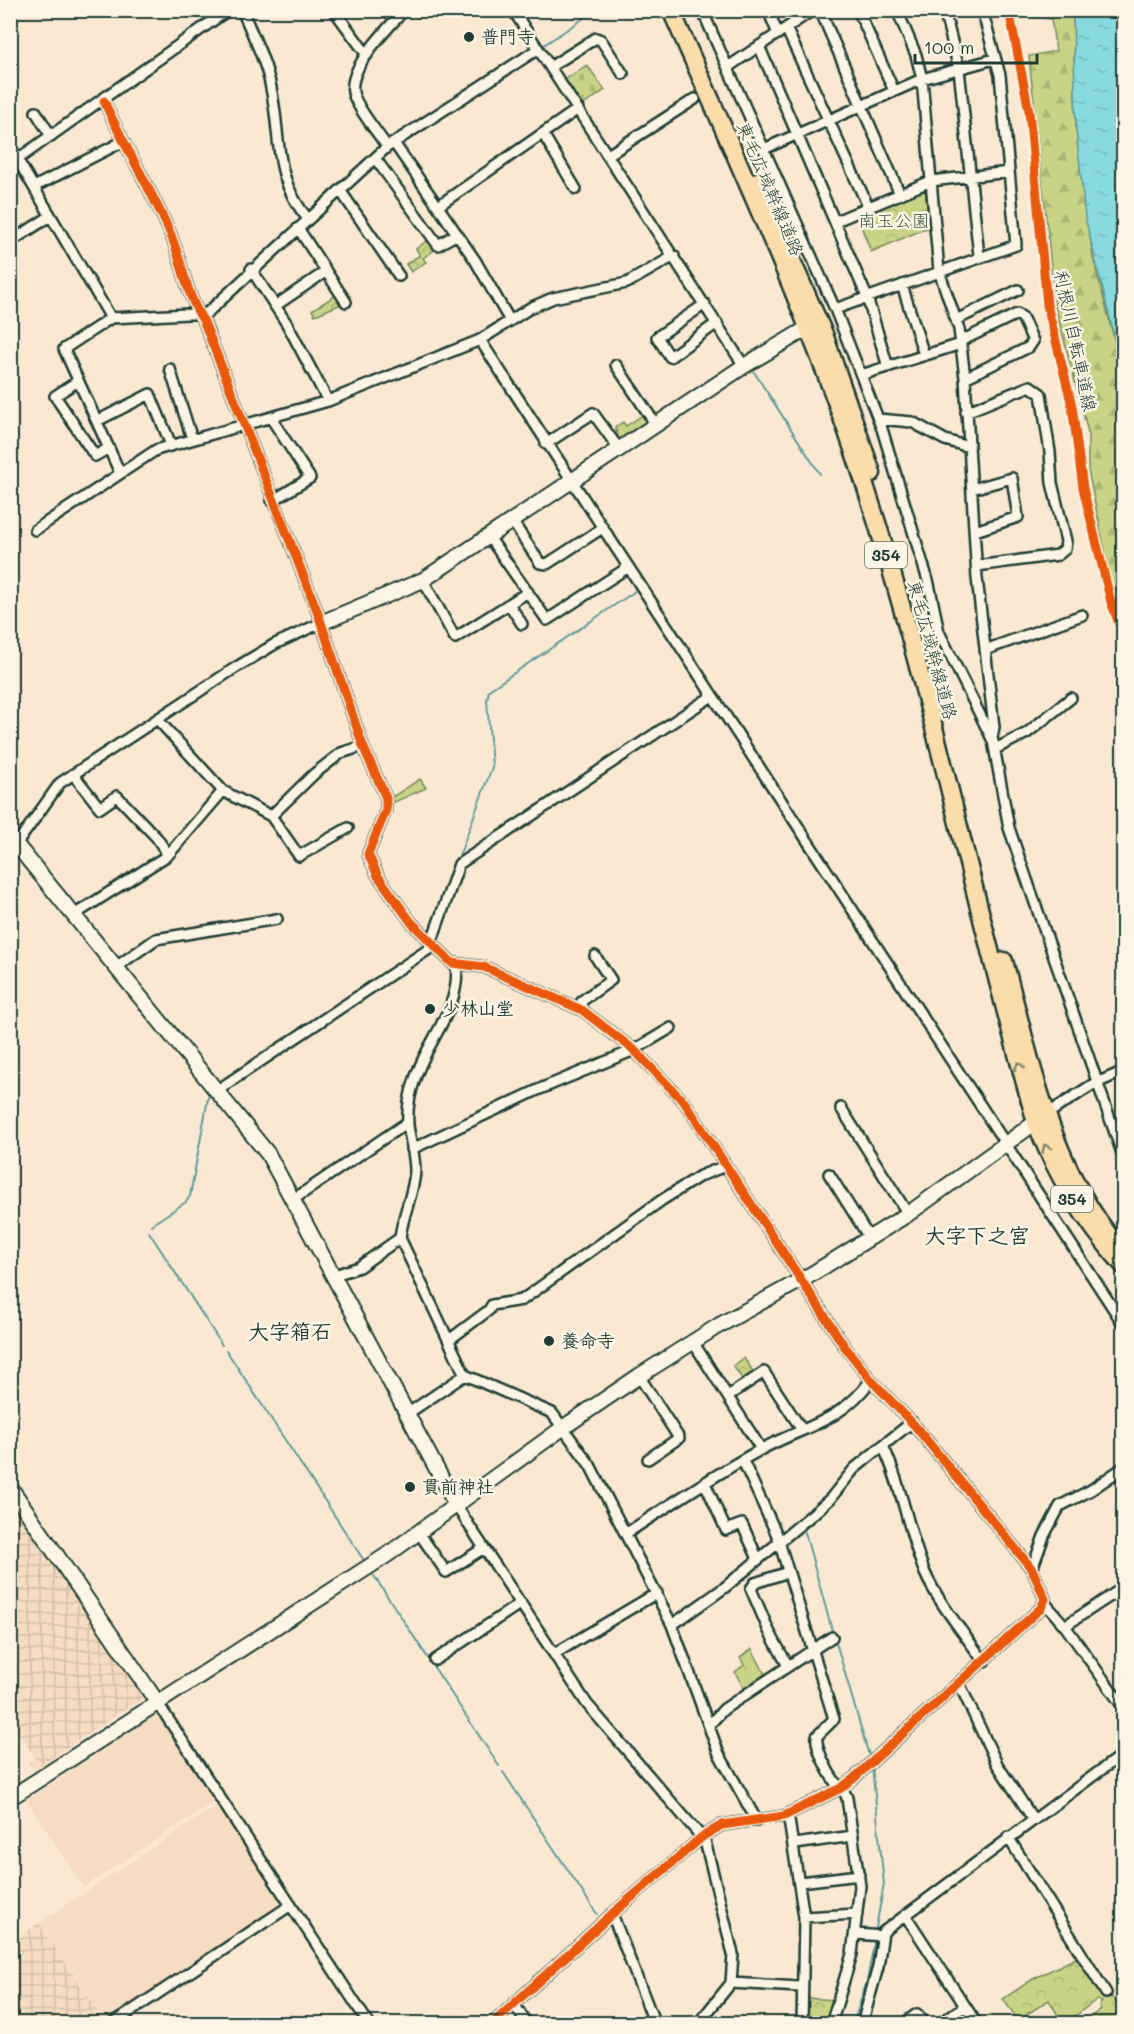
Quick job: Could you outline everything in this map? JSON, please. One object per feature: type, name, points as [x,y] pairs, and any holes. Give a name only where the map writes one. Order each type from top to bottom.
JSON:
[{"type":"highway","name":"東毛広域幹線道路","points":[[671,10],[813,325]]},
{"type":"highway","name":"東毛広域幹線道路","points":[[681,10],[813,325],[862,476],[893,579],[1056,1168],[1079,1209],[1124,1266]]},
{"type":"highway","name":"東毛広域幹線道路","points":[[1041,1118],[1072,1173],[1124,1252]]},
{"type":"street","points":[[18,159],[104,101],[228,10]]},
{"type":"street","points":[[242,10],[270,83],[283,178],[291,196],[308,219]]},
{"type":"street","points":[[334,10],[367,55]]},
{"type":"street","points":[[404,10],[355,72],[354,94],[390,145],[438,206],[510,321]]},
{"type":"street","points":[[513,10],[744,366]]},
{"type":"street","points":[[702,10],[835,309],[878,419],[926,573],[939,632],[992,738],[1009,828],[1124,1159]]},
{"type":"street","points":[[768,10],[782,31],[828,119],[868,206]]},
{"type":"street","points":[[820,10],[899,192]]},
{"type":"street","points":[[858,10],[894,91]]},
{"type":"street","points":[[897,10],[916,56],[922,79],[939,271],[961,342],[977,566],[994,728],[992,738]]},
{"type":"street","points":[[944,10],[959,69],[979,256]]},
{"type":"street","points":[[835,309],[979,256],[1016,245],[1000,75],[982,10]]},
{"type":"street","points":[[728,67],[809,12]]},
{"type":"street","points":[[550,67],[596,38],[601,40],[623,74]]},
{"type":"street","points":[[759,46],[867,297],[888,367]]},
{"type":"street","points":[[120,473],[64,349],[111,318],[207,313],[251,269],[390,145],[538,49]]},
{"type":"street","points":[[764,149],[922,79],[994,59]]},
{"type":"street","points":[[608,155],[695,99]]},
{"type":"street","points":[[104,101],[122,142],[146,181],[169,230],[199,314],[321,623],[363,746],[386,803],[368,854],[378,876],[411,922],[430,943],[456,964],[484,967],[578,1008],[634,1050],[686,1103],[845,1347],[871,1380],[912,1422],[1032,1569],[1044,1593],[1045,1603],[1065,1626],[1124,1708]]},
{"type":"street","points":[[438,206],[578,109]]},
{"type":"street","points":[[36,112],[51,136]]},
{"type":"street","points":[[543,134],[576,189]]},
{"type":"street","points":[[34,187],[122,142]]},
{"type":"street","points":[[10,147],[49,217],[111,318]]},
{"type":"street","points":[[375,158],[438,245],[457,234]]},
{"type":"street","points":[[836,221],[899,192],[931,181],[1009,172]]},
{"type":"street","points":[[340,190],[399,276]]},
{"type":"street","points":[[10,242],[49,217]]},
{"type":"street","points":[[298,228],[346,302]]},
{"type":"street","points":[[35,530],[156,450],[328,401],[480,340],[530,308],[569,293],[607,289],[627,283],[674,256]]},
{"type":"street","points":[[251,269],[275,306],[328,401]]},
{"type":"street","points":[[275,306],[325,272]]},
{"type":"street","points":[[902,285],[924,355]]},
{"type":"street","points":[[956,320],[1018,290]]},
{"type":"street","points":[[705,304],[657,337],[670,357],[717,322]]},
{"type":"street","points":[[861,375],[961,342],[1017,314],[1022,317],[1033,341],[1029,347],[965,378]]},
{"type":"street","points":[[698,2024],[731,1983],[733,1954],[702,1837],[594,1713],[457,1507],[335,1275],[268,1154],[74,915],[12,844],[60,783],[73,774],[275,644],[423,580],[744,366],[813,325]]},
{"type":"street","points":[[480,340],[1124,1325]]},
{"type":"street","points":[[616,365],[656,425]]},
{"type":"street","points":[[170,369],[192,439]]},
{"type":"street","points":[[78,381],[55,396],[95,456],[108,448]]},
{"type":"street","points":[[966,412],[1030,386],[1041,394],[1050,452],[1052,483],[1066,542],[1065,549],[1058,555],[977,566]]},
{"type":"street","points":[[96,421],[150,394],[171,445]]},
{"type":"street","points":[[546,444],[593,413],[619,449]]},
{"type":"street","points":[[271,418],[310,478],[272,501]]},
{"type":"street","points":[[878,419],[912,422],[945,440],[969,447]]},
{"type":"street","points":[[972,489],[1012,478],[1018,517],[975,531]]},
{"type":"street","points":[[512,521],[540,563],[547,564],[601,528]]},
{"type":"street","points":[[489,537],[547,620],[627,568]]},
{"type":"street","points":[[423,580],[455,638],[528,592]]},
{"type":"street","points":[[509,604],[522,624]]},
{"type":"street","points":[[985,650],[1082,615]]},
{"type":"street","points":[[216,1091],[429,949],[459,864],[712,696]]},
{"type":"street","points":[[995,749],[1027,733],[1071,698]]},
{"type":"street","points":[[158,720],[223,791],[271,816],[299,856],[348,828]]},
{"type":"street","points":[[271,816],[314,774],[341,753],[363,746]]},
{"type":"street","points":[[73,774],[100,808],[117,796],[157,838],[168,855]]},
{"type":"street","points":[[74,915],[168,855],[223,791]]},
{"type":"street","points":[[116,967],[156,939],[277,919]]},
{"type":"street","points":[[578,1008],[583,1000],[611,980],[595,956]]},
{"type":"street","points":[[456,964],[458,978],[454,998],[415,1079],[408,1122],[415,1172],[402,1221],[400,1238],[465,1375],[552,1413],[590,1465],[657,1593],[672,1625],[725,1767],[757,1821]]},
{"type":"street","points":[[412,1149],[540,1089],[634,1050],[671,1028]]},
{"type":"street","points":[[10,1798],[419,1533],[564,1427],[639,1376],[870,1239],[1041,1118],[1097,1082],[1124,1071]]},
{"type":"street","points":[[841,1108],[908,1214]]},
{"type":"street","points":[[294,1199],[408,1122]]},
{"type":"street","points":[[449,1340],[489,1310],[492,1305],[522,1300],[662,1200],[700,1176],[726,1166]]},
{"type":"street","points":[[829,1174],[870,1239]]},
{"type":"street","points":[[335,1275],[359,1267],[400,1238]]},
{"type":"street","points":[[693,1342],[761,1449]]},
{"type":"street","points":[[728,1396],[764,1372],[802,1430]]},
{"type":"street","points":[[407,1414],[465,1375]]},
{"type":"street","points":[[639,1376],[679,1438],[648,1460]]},
{"type":"street","points":[[627,1533],[761,1449],[841,1412],[864,1391],[871,1380]]},
{"type":"street","points":[[672,1625],[724,1588],[830,1499],[848,1475],[912,1422]]},
{"type":"street","points":[[883,1446],[895,1470],[905,1516],[925,1573],[984,1662]]},
{"type":"street","points":[[743,1461],[779,1542],[834,1719],[819,1733],[816,1741],[834,1782],[847,1798],[853,1836],[859,1875],[856,1934],[848,1971],[831,2024]]},
{"type":"street","points":[[1032,1569],[1044,1536],[1060,1506],[1091,1490],[1124,1467]]},
{"type":"street","points":[[705,1483],[726,1530],[742,1524],[758,1559]]},
{"type":"street","points":[[10,1487],[157,1702],[369,2024]]},
{"type":"street","points":[[419,1533],[446,1572],[484,1548]]},
{"type":"street","points":[[788,1572],[755,1582],[751,1589],[769,1631],[788,1666]]},
{"type":"street","points":[[1065,1626],[1124,1587]]},
{"type":"street","points":[[554,1654],[657,1593]]},
{"type":"street","points":[[435,1660],[521,1603]]},
{"type":"street","points":[[492,2024],[612,1914],[702,1837],[722,1825],[757,1821],[788,1814],[841,1788],[984,1662],[1045,1603]]},
{"type":"street","points":[[709,1725],[724,1709],[832,1636]]},
{"type":"street","points":[[958,1683],[997,1764],[1033,1819]]},
{"type":"street","points":[[862,2024],[878,1967],[883,1932],[1124,1753]]},
{"type":"street","points":[[788,1814],[795,1844],[804,1917],[800,1987],[802,2024]]},
{"type":"street","points":[[795,1844],[853,1836]]},
{"type":"street","points":[[1008,1837],[1106,1993]]},
{"type":"street","points":[[800,1882],[859,1875]]},
{"type":"street","points":[[112,2024],[291,1905]]},
{"type":"street","points":[[612,1914],[655,2024]]},
{"type":"street","points":[[804,1917],[857,1914]]},
{"type":"street","points":[[906,1916],[976,2024]]},
{"type":"street","points":[[856,1934],[882,1936]]},
{"type":"street","points":[[731,1983],[800,1987]]},
{"type":"street","points":[[514,2004],[527,2024]]},
{"type":"street","points":[[939,2024],[965,2006]]},
{"type":"street","points":[[903,2024],[918,2013],[926,2024]]},
{"type":"shaded area","points":[[10,1501],[143,1692],[142,1698],[34,1770],[29,1763],[35,1758],[11,1721]]},
{"type":"shaded area","points":[[161,1712],[218,1799],[84,1887],[26,1800]]},
{"type":"shaded area","points":[[219,1804],[285,1904],[105,2022],[39,1923]]},
{"type":"shaded area","points":[[39,1923],[105,2022],[11,2023],[11,1942]]},
{"type":"green space","points":[[1015,11],[1073,11],[1076,128],[1093,258],[1123,372],[1123,623],[1113,590],[1088,470],[1088,432],[1055,305],[1029,56],[1056,51],[1051,19],[1016,14]]},
{"type":"green space","points":[[587,65],[605,90],[582,106],[564,80]]},
{"type":"green space","name":"南玉公園","points":[[922,188],[925,189],[929,227],[871,252],[857,216]]},
{"type":"green space","points":[[429,239],[436,249],[423,258],[426,262],[411,272],[406,264],[420,255],[416,249]]},
{"type":"green space","points":[[336,295],[342,304],[315,315],[312,310]]},
{"type":"green space","points":[[644,414],[647,419],[646,423],[619,440],[615,427],[623,422],[626,426]]},
{"type":"green space","points":[[420,779],[426,788],[390,804],[389,799]]},
{"type":"green space","points":[[744,1358],[754,1373],[743,1380],[733,1366]]},
{"type":"green space","points":[[752,1649],[765,1674],[744,1689],[735,1672],[744,1665],[740,1658]]},
{"type":"green space","points":[[1078,1957],[1118,2004],[1123,2023],[1082,2023],[1101,2009],[1099,2006],[1102,2002],[1096,2000],[1063,2024],[1049,2000],[1018,2020],[1003,1999],[1033,1979]]},
{"type":"green space","points":[[805,1998],[835,2000],[827,2023],[806,2023]]},
{"type":"water","points":[[1073,11],[1123,11],[1123,372],[1085,217],[1076,128]]},
{"type":"waterway","points":[[541,47],[596,10]]},
{"type":"waterway","points":[[709,38],[725,73]]},
{"type":"waterway","points":[[734,92],[825,302]]},
{"type":"waterway","points":[[656,433],[761,364]]},
{"type":"waterway","points":[[754,372],[820,474]]},
{"type":"waterway","points":[[575,496],[593,523]]},
{"type":"waterway","points":[[602,536],[621,565]]},
{"type":"waterway","points":[[457,862],[492,767],[487,700],[489,690],[634,592],[636,589],[627,574]]},
{"type":"waterway","points":[[151,1225],[186,1202],[190,1196],[209,1093]]},
{"type":"waterway","points":[[149,1232],[222,1345]]},
{"type":"waterway","points":[[226,1350],[363,1559]]},
{"type":"waterway","points":[[887,1448],[908,1431]]},
{"type":"waterway","points":[[833,1634],[804,1529],[882,1452]]},
{"type":"waterway","points":[[374,1576],[499,1766]]},
{"type":"waterway","points":[[835,1639],[870,1759]]},
{"type":"waterway","points":[[872,1766],[884,1884],[875,1933]]},
{"type":"waterway","points":[[503,1772],[597,1914]]},
{"type":"waterway","points":[[853,2024],[867,1981],[875,1939]]},
{"type":"waterway","points":[[485,2024],[492,2018]]},
{"type":"cycle path","name":"利根川自転車道線","points":[[1009,10],[1029,111],[1047,305],[1072,406],[1083,488],[1111,602],[1124,638]]},
{"type":"cycle path","points":[[104,101],[173,240],[192,300],[204,322],[316,608],[363,746],[386,798],[386,810],[368,854],[378,876],[411,922],[452,963],[484,967],[582,1010],[634,1050],[685,1103],[845,1347],[871,1380],[915,1426],[1032,1569],[1045,1599],[1041,1608],[853,1779],[841,1788],[784,1816],[722,1825],[702,1837],[612,1914],[492,2024]]},
{"type":"place","name":"普門寺","points":[[469,37]]},
{"type":"place","name":"少林山堂","points":[[430,1009]]},
{"type":"place","name":"養命寺","points":[[549,1341]]},
{"type":"place","name":"貫前神社","points":[[410,1487]]},
{"type":"district","name":"大字下之宮","points":[[977,1236]]},
{"type":"district","name":"大字箱石","points":[[290,1332]]}]
